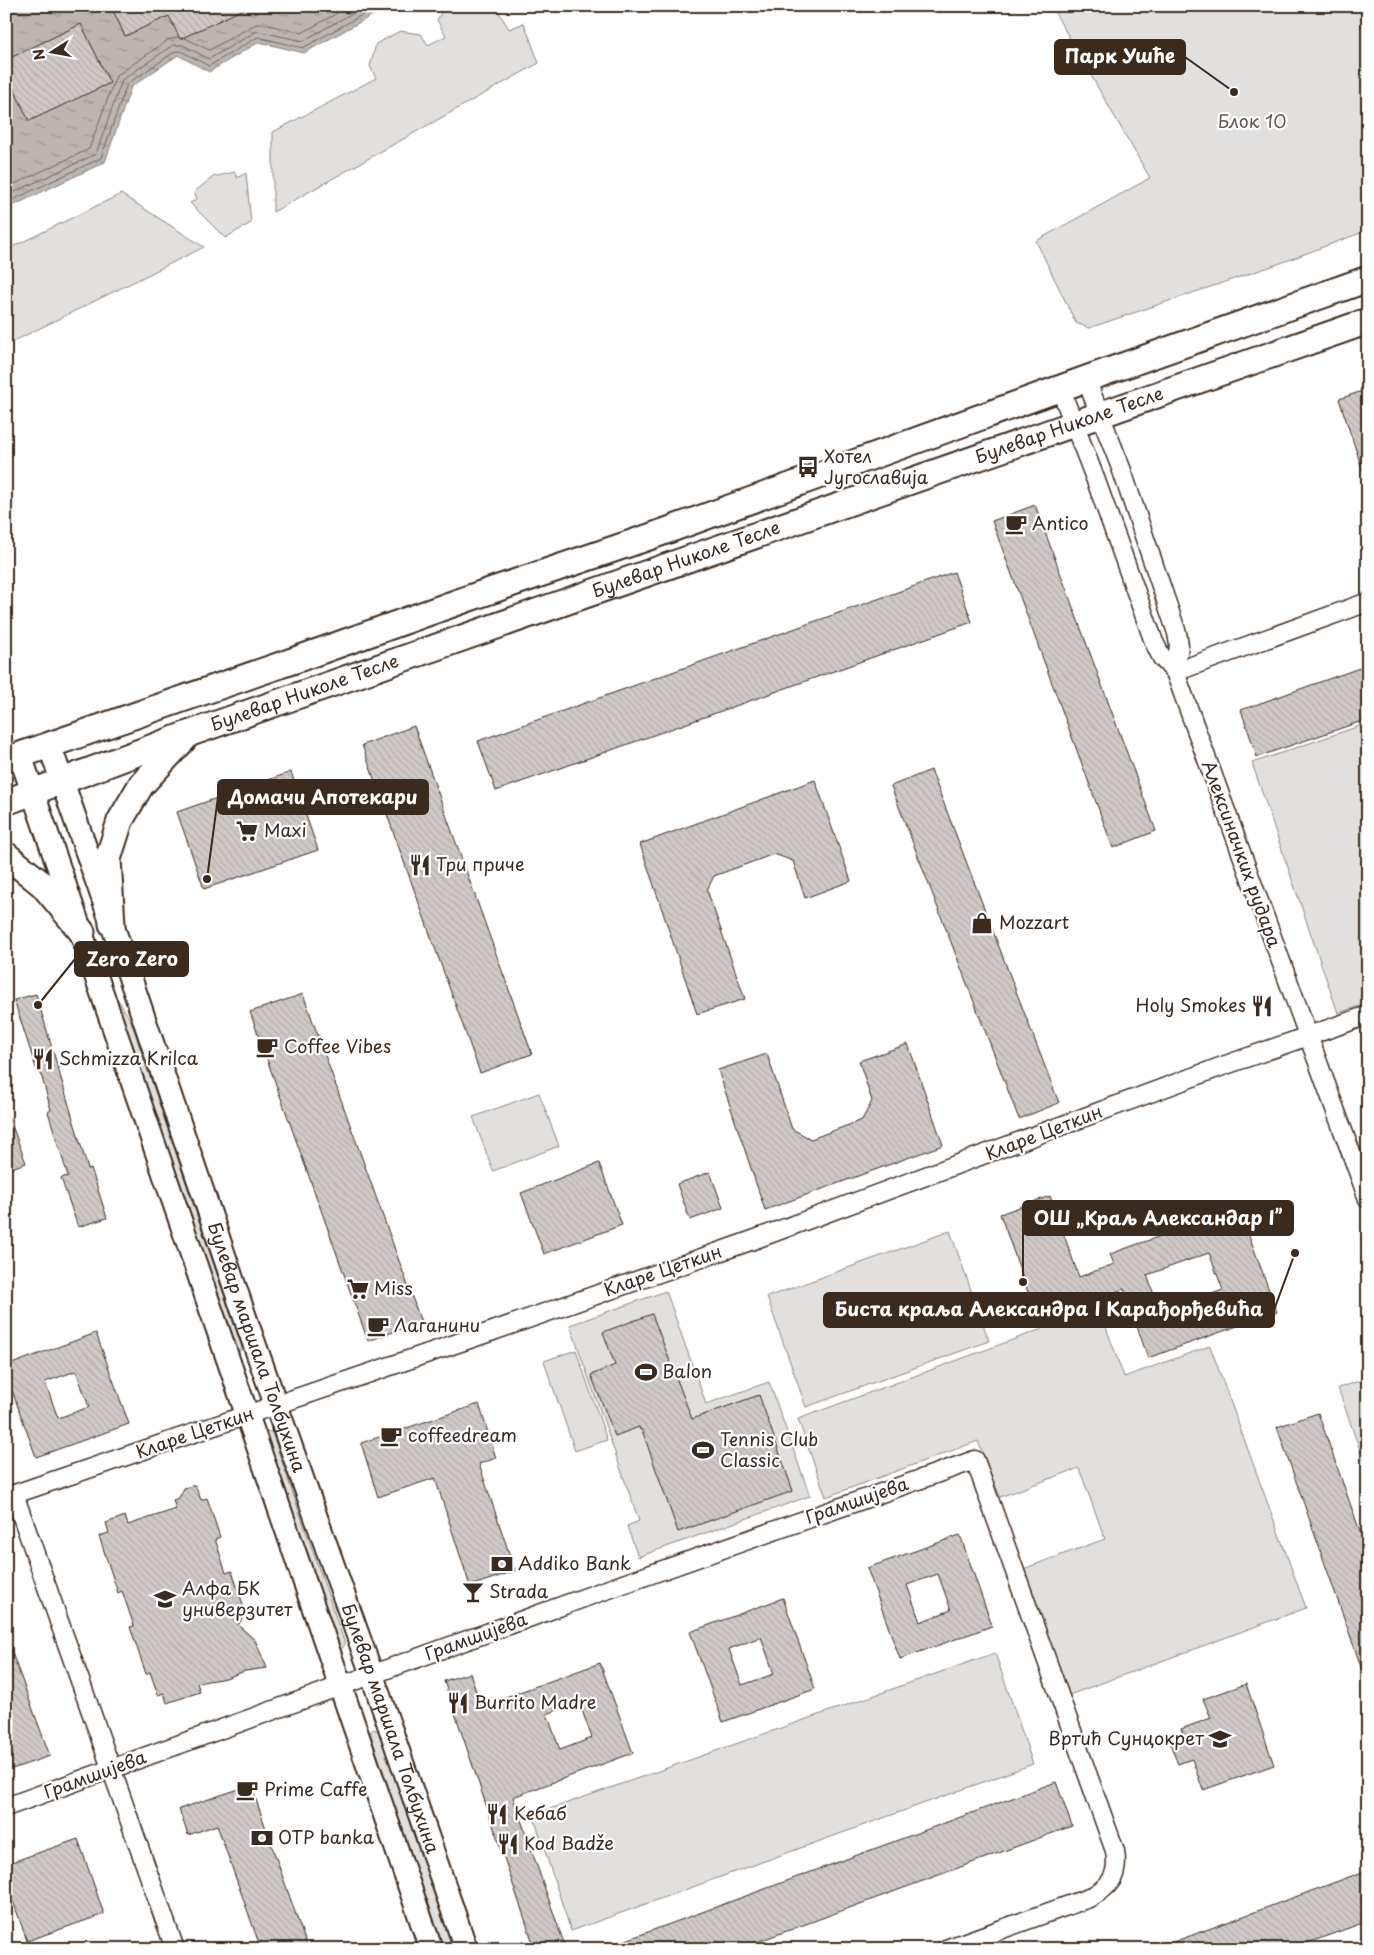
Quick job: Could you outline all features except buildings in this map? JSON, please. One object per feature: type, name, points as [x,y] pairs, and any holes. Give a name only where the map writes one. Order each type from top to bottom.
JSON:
[{"type":"main road","name":"Булевар Николе Тесле","points":[[13,757],[652,536],[1368,279]]},
{"type":"main road","name":"Булевар Николе Тесле","points":[[6,802],[188,734],[1368,321]]},
{"type":"main road","points":[[112,924],[108,859],[120,821],[141,785],[188,734]]},
{"type":"main road","points":[[6,855],[43,885],[82,932]]},
{"type":"street","name":"Алексиначких рудара","points":[[1086,379],[1121,468],[1177,633],[1179,645],[1175,672]]},
{"type":"street","name":"Алексиначких рудара","points":[[1060,388],[1095,478],[1154,642],[1162,658],[1175,672],[1368,1199]]},
{"type":"street","points":[[1175,672],[1368,602]]},
{"type":"street","name":"Булевар маршала Толбухина","points":[[49,744],[276,1406],[372,1675],[466,1949]]},
{"type":"street","name":"Булевар маршала Толбухина","points":[[13,757],[32,792],[82,932],[246,1415],[431,1949]]},
{"type":"street","points":[[1308,1036],[1368,1015]]},
{"type":"street","name":"Кларе Цеткин","points":[[111,1769],[10,1495],[276,1406],[753,1240],[1220,1066],[1308,1036]]},
{"type":"street","name":"Грамшијева","points":[[6,1807],[589,1596],[975,1460],[1115,1851],[1116,1871],[1112,1880],[1102,1891],[1089,1898],[957,1947]]},
{"type":"street","points":[[111,1769],[175,1949]]},
{"type":"green space","points":[[445,6],[495,6],[509,29],[524,23],[539,63],[273,212],[273,132],[376,78],[370,66],[376,44],[400,31],[421,34],[428,45],[446,36],[437,20]]},
{"type":"green space","name":"Блок 10","points":[[1051,6],[1368,6],[1368,230],[1278,264],[1089,328],[1076,323],[1036,241],[1150,178]]},
{"type":"green space","points":[[235,172],[237,178],[246,173],[251,223],[225,238],[190,203],[197,199],[194,192],[213,177]]},
{"type":"green space","points":[[121,194],[204,247],[6,345],[6,250]]},
{"type":"green space","points":[[1368,723],[1368,1003],[1338,1013],[1252,763]]},
{"type":"green space","points":[[109,992],[117,998],[131,1021],[242,1348],[240,1351],[236,1350]]},
{"type":"green space","points":[[539,1093],[559,1146],[493,1171],[473,1117]]},
{"type":"green space","points":[[950,1231],[989,1341],[806,1407],[767,1297]]},
{"type":"green space","name":"Tennis Club Classic","points":[[666,1291],[706,1404],[769,1382],[810,1496],[638,1557],[627,1526],[639,1521],[570,1325]]},
{"type":"green space","points":[[1099,1308],[1124,1377],[1210,1346],[1306,1608],[1069,1695],[1023,1569],[1105,1539],[1079,1468],[1000,1497],[978,1441],[826,1497],[798,1419]]},
{"type":"green space","points":[[576,1350],[607,1440],[575,1451],[544,1361]]},
{"type":"green space","points":[[1368,1378],[1368,1473],[1338,1388]]},
{"type":"green space","points":[[265,1430],[272,1433],[345,1644],[341,1650],[338,1648],[262,1433]]},
{"type":"green space","points":[[995,1653],[1033,1764],[571,1931],[533,1815]]},
{"type":"green space","points":[[374,1729],[380,1732],[453,1949],[443,1949],[371,1736],[371,1731]]},
{"type":"water","points":[[6,6],[389,6],[304,53],[259,42],[209,72],[178,55],[131,87],[105,162],[6,209]]},
{"type":"place","name":"Парк Ушће","points":[[1234,92]]},
{"type":"place","name":"Хотел Југославија","points":[[808,467]]},
{"type":"place","name":"Antico","points":[[1016,524]]},
{"type":"place","name":"Maxi","points":[[247,831]]},
{"type":"place","name":"Три приче","points":[[420,865]]},
{"type":"place","name":"Домачи Апотекари","points":[[207,879]]},
{"type":"place","name":"Mozzart","points":[[982,923]]},
{"type":"place","name":"Zero Zero","points":[[38,1005]]},
{"type":"place","name":"Holy Smokes","points":[[1262,1006]]},
{"type":"place","name":"Coffee Vibes","points":[[267,1047]]},
{"type":"place","name":"Schmizza Krilca","points":[[43,1059]]},
{"type":"place","name":"Биста краља Александра I Карађорђевића","points":[[1295,1253]]},
{"type":"place","name":"ОШ „Краљ Александар I”","points":[[1023,1282]]},
{"type":"place","name":"Miss","points":[[358,1289]]},
{"type":"place","name":"Лаганини","points":[[378,1326]]},
{"type":"place","name":"Balon","points":[[646,1372]]},
{"type":"place","name":"coffeedream","points":[[391,1436]]},
{"type":"place","name":"Tennis Club Classic","points":[[703,1450]]},
{"type":"place","name":"Addiko Bank","points":[[502,1564]]},
{"type":"place","name":"Strada","points":[[473,1592]]},
{"type":"place","name":"Алфа БК универзитет","points":[[165,1599]]},
{"type":"place","name":"Burrito Madre","points":[[458,1703]]},
{"type":"place","name":"Вртић Сунцокрет","points":[[1220,1739]]},
{"type":"place","name":"Prime Caffe","points":[[247,1790]]},
{"type":"place","name":"Кебаб","points":[[497,1814]]},
{"type":"place","name":"OTP banka","points":[[262,1838]]},
{"type":"place","name":"Kod Badže","points":[[508,1844]]}]
